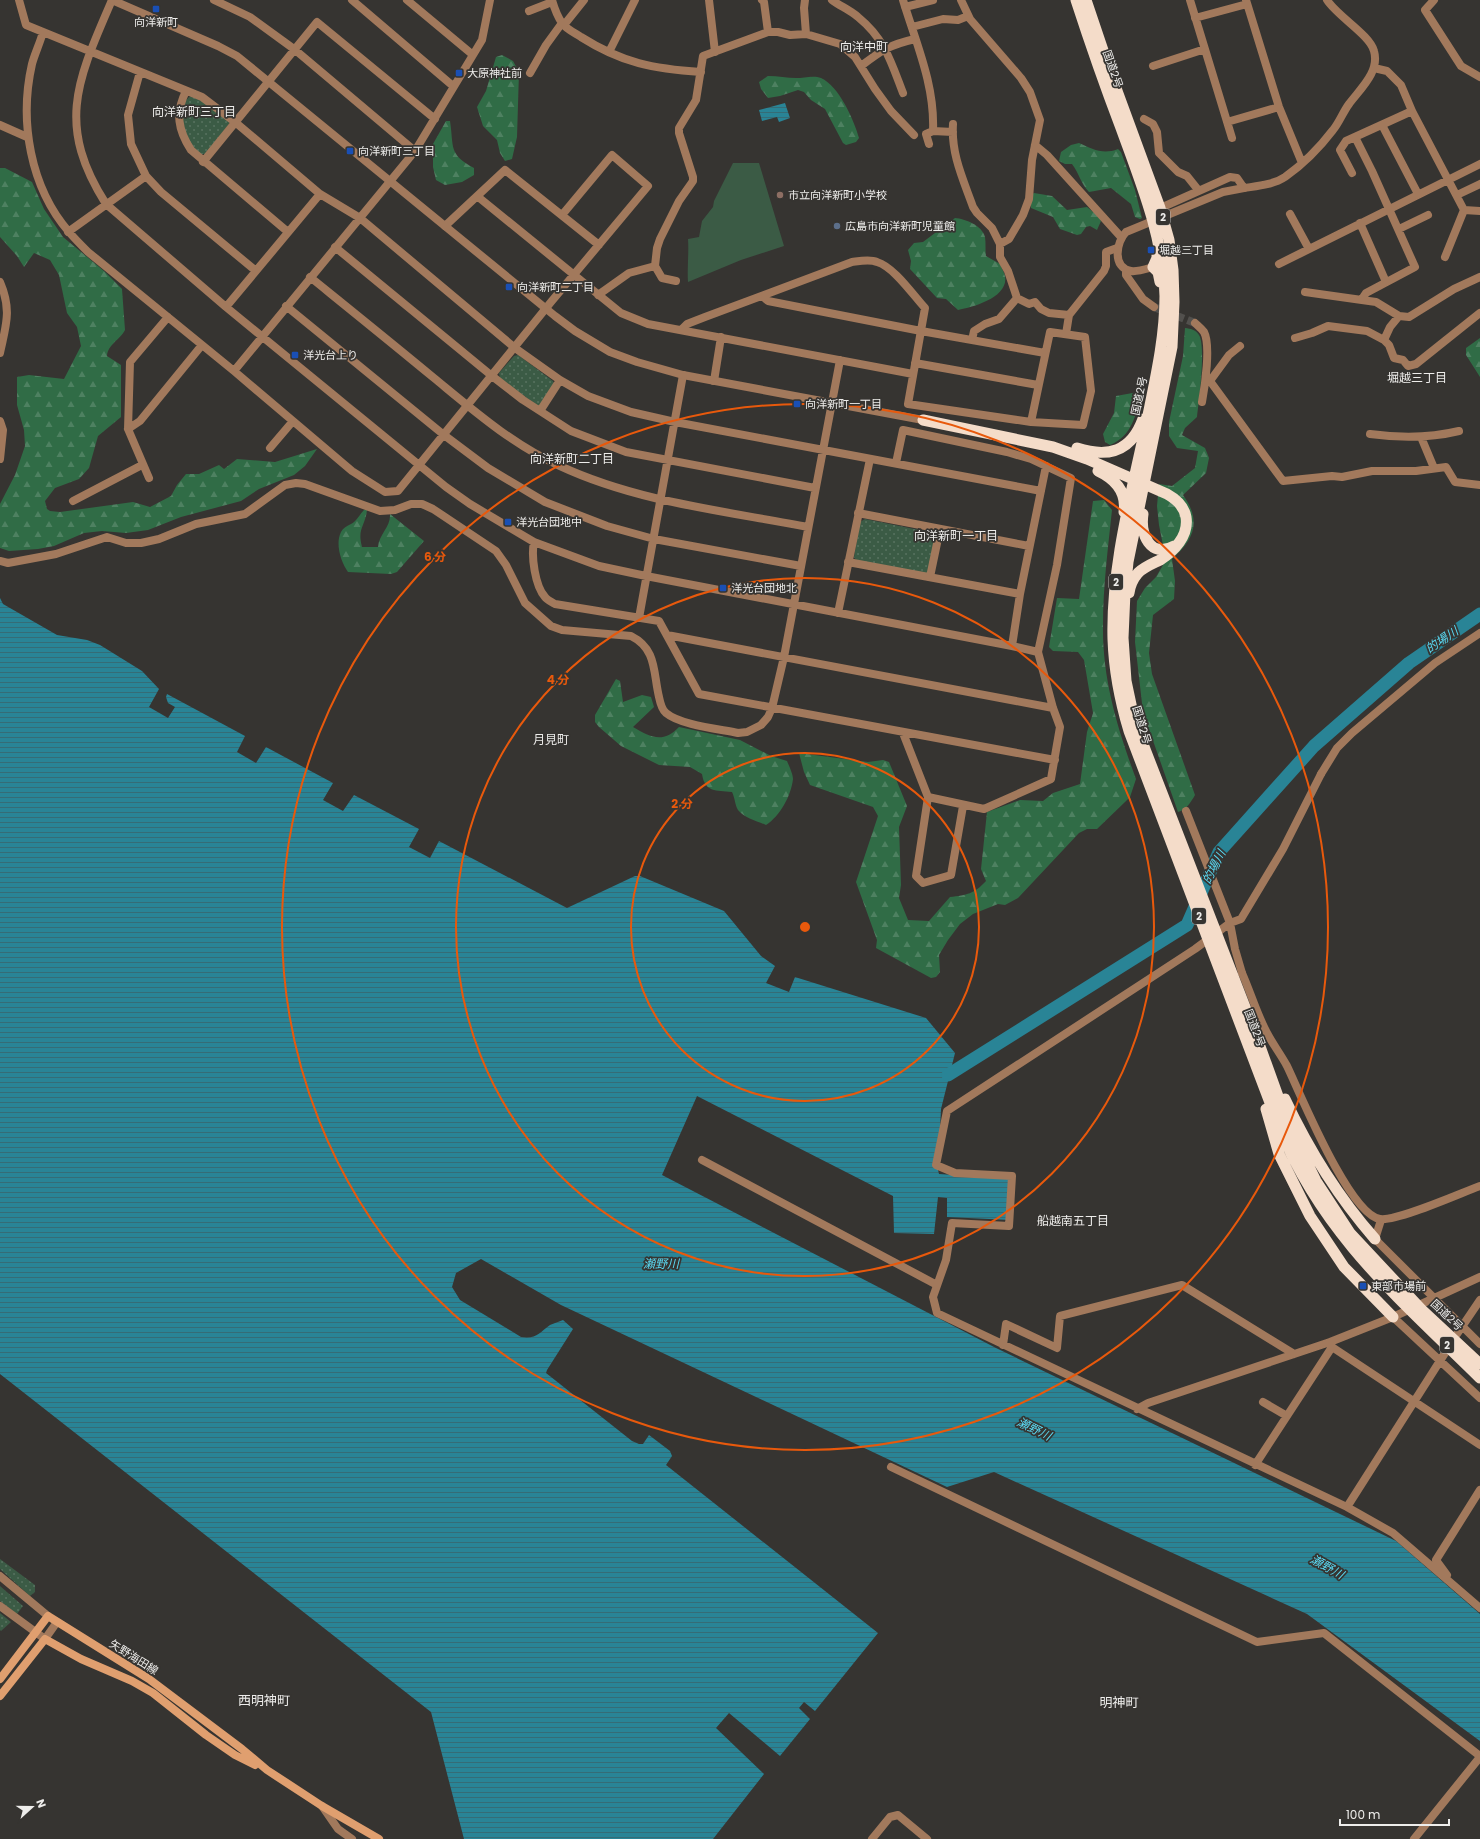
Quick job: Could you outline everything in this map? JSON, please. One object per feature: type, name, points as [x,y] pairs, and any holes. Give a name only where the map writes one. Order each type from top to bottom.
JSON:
[{"type":"highway","name":"国道2号","points":[[1076,0],[1104,83],[1150,208],[1162,264],[1164,296],[1164,319],[1157,374],[1121,545],[1115,592],[1113,639],[1118,686],[1129,731],[1154,788],[1252,1041]]},
{"type":"highway","name":"国道2号","points":[[1086,0],[1113,80],[1160,208],[1171,255],[1174,302],[1173,333],[1168,371],[1126,577],[1123,638],[1126,682],[1154,788]]},
{"type":"highway","points":[[1140,151],[1170,209],[1174,242],[1171,255]]},
{"type":"highway","points":[[1157,235],[1157,258],[1153,267],[1158,272],[1164,296]]},
{"type":"highway","points":[[923,420],[936,420],[1012,431],[1089,452],[1108,452],[1124,446],[1133,438],[1141,426],[1157,374]]},
{"type":"highway","points":[[923,420],[1035,443],[1087,459],[1167,494],[1176,500],[1184,510],[1186,529],[1179,542],[1166,555],[1138,573],[1130,587],[1126,613],[1126,682]]},
{"type":"highway","points":[[923,420],[935,425],[1059,455],[1091,468],[1112,479],[1119,487],[1124,502],[1115,592]]},
{"type":"highway","points":[[1153,444],[1142,520],[1145,535],[1151,546],[1156,549],[1167,549],[1179,542]]},
{"type":"highway","points":[[1252,1041],[1265,1074],[1279,1154],[1310,1216],[1344,1267],[1393,1317]]},
{"type":"highway","points":[[1252,1041],[1265,1074],[1291,1111],[1325,1171],[1375,1239]]},
{"type":"highway","name":"国道2号","points":[[1265,1074],[1292,1158],[1307,1185],[1343,1236],[1480,1378]]},
{"type":"highway","name":"国道2号","points":[[1416,1311],[1480,1364]]},
{"type":"main road","name":"矢野海田線","points":[[48,1616],[149,1679],[242,1749],[267,1770],[322,1806],[376,1837]]},
{"type":"main road","points":[[0,1679],[48,1616]]},
{"type":"main road","name":"矢野海田線","points":[[45,1639],[81,1659],[132,1681],[153,1693],[206,1735],[235,1755],[267,1770]]},
{"type":"main road","points":[[0,1696],[45,1639]]},
{"type":"street","points":[[19,0],[26,25],[202,97],[235,122],[320,194],[360,218],[515,348],[560,380],[588,396],[631,412],[675,422],[1041,490]]},
{"type":"street","points":[[923,420],[683,375],[637,362],[610,352],[575,331],[546,309],[237,56],[218,46],[112,0],[90,51],[81,79],[75,107],[76,134],[83,162],[95,187],[106,204],[226,308],[418,465],[470,504],[534,542],[600,566],[1038,652]]},
{"type":"street","points":[[214,0],[250,16],[294,49],[415,151]]},
{"type":"street","points":[[352,0],[453,86]]},
{"type":"street","points":[[407,0],[473,55]]},
{"type":"street","points":[[234,371],[415,151],[482,40],[490,0]]},
{"type":"street","points":[[530,73],[546,45],[584,0]]},
{"type":"street","points":[[609,52],[635,0]]},
{"type":"street","points":[[709,0],[715,52]]},
{"type":"street","points":[[762,0],[764,2],[768,32]]},
{"type":"street","points":[[805,0],[804,8],[806,34]]},
{"type":"street","points":[[832,0],[857,16],[875,33],[885,48],[903,93]]},
{"type":"street","points":[[933,0],[904,3],[930,86],[934,116],[933,131]]},
{"type":"street","points":[[961,0],[968,16],[1021,78],[1030,92],[1040,120],[1032,160],[1029,199],[1023,215],[1009,239],[1000,244]]},
{"type":"street","points":[[1190,0],[1232,138]]},
{"type":"street","points":[[1170,209],[1223,192],[1262,186],[1284,178],[1302,163],[1334,130],[1347,106],[1369,78],[1374,68],[1374,51],[1367,39],[1349,24],[1327,0]]},
{"type":"street","points":[[1434,0],[1425,10],[1461,66],[1480,78]]},
{"type":"street","points":[[529,11],[552,1],[563,24],[585,39],[609,52],[640,65],[652,68],[701,72]]},
{"type":"street","points":[[1195,18],[1247,2],[1279,107],[1302,163]]},
{"type":"street","points":[[912,28],[943,19],[958,20],[968,16]]},
{"type":"street","points":[[203,162],[268,80],[317,22],[435,119]]},
{"type":"street","points":[[44,32],[32,63],[28,86],[27,137],[36,173],[44,192],[68,232],[88,252],[234,371],[352,471],[385,492],[398,490],[648,186],[612,155],[562,215]]},
{"type":"street","points":[[676,281],[662,278],[655,266],[657,248],[679,201],[693,181],[679,133],[679,128],[696,100],[703,56],[768,32],[778,32],[790,35],[806,34],[840,44],[849,51],[861,66],[891,111],[914,135]]},
{"type":"street","points":[[861,66],[885,48],[894,44],[915,39]]},
{"type":"street","points":[[1154,66],[1205,49]]},
{"type":"street","points":[[1374,68],[1387,71],[1401,85],[1412,111],[1464,210],[1445,257]]},
{"type":"street","points":[[140,72],[128,115],[131,144],[146,176],[161,192],[256,271]]},
{"type":"street","points":[[186,91],[179,110],[179,122],[185,141],[191,150],[203,162],[288,232]]},
{"type":"street","points":[[1227,122],[1279,107]]},
{"type":"street","points":[[1352,173],[1340,150],[1346,141],[1412,111]]},
{"type":"street","points":[[1144,119],[1153,124],[1157,132],[1159,153],[1178,172],[1187,176],[1199,191]]},
{"type":"street","points":[[0,124],[27,137]]},
{"type":"street","points":[[1382,125],[1418,194]]},
{"type":"street","points":[[930,144],[926,134],[933,131],[953,128],[953,149],[973,207],[992,228],[1000,244],[1000,257],[1008,271],[1018,298],[1029,304],[1035,302],[1041,309],[1049,313],[1069,315]]},
{"type":"street","points":[[1354,137],[1399,229],[1415,268],[1366,292],[1362,299]]},
{"type":"street","points":[[1035,145],[1047,155],[1121,237]]},
{"type":"street","points":[[1279,264],[1480,164]]},
{"type":"street","points":[[444,226],[506,170],[599,245]]},
{"type":"street","points":[[68,232],[146,176]]},
{"type":"street","points":[[1154,307],[1142,299],[1126,275],[1126,270],[1119,261],[1117,248],[1121,237],[1126,232],[1140,226],[1199,191],[1230,177],[1237,178],[1244,188]]},
{"type":"street","points":[[1457,195],[1480,184]]},
{"type":"street","points":[[226,308],[320,194]]},
{"type":"street","points":[[477,196],[598,295],[621,313],[634,319],[648,324],[913,374]]},
{"type":"street","points":[[1464,210],[1480,211]]},
{"type":"street","points":[[1290,214],[1309,249]]},
{"type":"street","points":[[1399,229],[1428,215]]},
{"type":"street","points":[[1360,223],[1386,282]]},
{"type":"street","points":[[335,247],[492,376],[540,411],[571,431],[626,452],[816,488]]},
{"type":"street","points":[[1066,334],[1069,315],[1104,271],[1106,266],[1106,252],[1117,248]]},
{"type":"street","points":[[681,330],[693,322],[852,262],[864,260],[878,262],[891,270],[925,308],[908,404],[1030,422],[1083,425],[1091,391],[1086,337],[1050,332],[1030,422]]},
{"type":"street","points":[[598,295],[629,273],[655,266]]},
{"type":"street","points":[[1126,270],[1133,272],[1153,267]]},
{"type":"street","points":[[310,277],[468,406],[512,439],[559,466],[609,486],[660,500],[808,527]]},
{"type":"street","points":[[1305,292],[1376,302],[1399,316],[1409,317],[1454,289],[1480,277]]},
{"type":"street","points":[[0,282],[6,296],[8,311],[0,353]]},
{"type":"street","points":[[762,296],[768,301],[921,331],[1045,353]]},
{"type":"street","points":[[972,340],[974,331],[999,319],[1018,298]]},
{"type":"street","points":[[286,306],[444,435],[488,468],[545,502],[606,526],[654,539],[801,566]]},
{"type":"street","points":[[1295,338],[1328,326],[1367,331],[1384,340],[1389,345],[1394,358],[1403,360],[1408,366],[1416,364],[1480,313]]},
{"type":"street","points":[[1384,340],[1390,327],[1399,316]]},
{"type":"street","points":[[149,478],[142,465],[128,429],[130,362],[168,317]]},
{"type":"street","points":[[1195,323],[1204,333],[1206,341],[1208,381],[1202,402]]},
{"type":"street","points":[[714,381],[722,337]]},
{"type":"street","points":[[128,429],[140,421],[202,346]]},
{"type":"street","points":[[1208,381],[1229,356],[1240,346]]},
{"type":"street","points":[[0,561],[8,563],[56,554],[107,537],[126,543],[141,543],[159,540],[196,524],[245,514],[285,484],[305,484],[380,511],[395,510],[411,504],[422,504],[433,509],[496,551],[506,565],[525,603],[551,626],[562,630],[631,636],[640,640],[651,654],[660,703],[665,712],[676,720],[738,733],[747,732],[761,724],[768,717],[772,708],[784,656],[840,360]]},
{"type":"street","points":[[915,363],[1038,385]]},
{"type":"street","points":[[639,618],[683,375]]},
{"type":"street","points":[[540,411],[560,380]]},
{"type":"street","points":[[1208,381],[1283,481],[1332,476],[1342,477],[1372,471],[1416,471],[1446,467],[1455,482],[1480,484]]},
{"type":"street","points":[[0,420],[3,430],[0,459]]},
{"type":"street","points":[[270,448],[293,421]]},
{"type":"street","points":[[896,463],[903,430],[1007,452],[1046,466],[1071,478],[1057,565],[1038,652],[1053,708],[1060,727],[1051,779],[984,809],[963,806],[928,797]]},
{"type":"street","points":[[1370,434],[1421,437],[1444,435],[1459,431]]},
{"type":"street","points":[[1421,437],[1434,468]]},
{"type":"street","points":[[838,613],[870,459]]},
{"type":"street","points":[[73,501],[142,465]]},
{"type":"street","points":[[1012,646],[1029,546],[1046,466]]},
{"type":"street","points":[[858,513],[1029,546]]},
{"type":"street","points":[[930,577],[940,529]]},
{"type":"street","points":[[534,542],[532,551],[538,585],[545,597],[555,604],[659,621],[699,694],[1055,760]]},
{"type":"street","points":[[848,562],[1020,594]]},
{"type":"street","points":[[1480,633],[1435,663],[1352,733],[1337,748],[1320,774],[1283,849],[1241,919],[1230,924],[1195,949],[947,1111],[936,1165],[954,1173],[1012,1176],[1009,1226],[952,1223],[946,1260],[933,1297],[937,1314],[1347,1508],[1393,1533],[1480,1608]]},
{"type":"street","points":[[667,635],[1053,708]]},
{"type":"street","points":[[903,733],[928,797],[916,876],[923,883],[951,875],[963,806]]},
{"type":"street","points":[[1186,811],[1224,907],[1230,924],[1242,973],[1265,1030],[1286,1065],[1307,1112],[1336,1169],[1364,1209],[1372,1218],[1382,1220],[1397,1218],[1480,1186]]},
{"type":"street","points":[[702,1160],[937,1285]]},
{"type":"street","points":[[1382,1220],[1375,1239],[1417,1283],[1480,1344]]},
{"type":"street","points":[[1136,1409],[1148,1403],[1294,1354],[1331,1344],[1480,1277]]},
{"type":"street","points":[[1003,1345],[1006,1324],[1057,1348],[1060,1316],[1182,1285],[1294,1354]]},
{"type":"street","points":[[1457,1334],[1480,1300]]},
{"type":"street","points":[[1393,1317],[1480,1398]]},
{"type":"street","points":[[1331,1344],[1480,1445]]},
{"type":"street","points":[[1255,1465],[1331,1344]]},
{"type":"street","points":[[1347,1508],[1445,1353]]},
{"type":"street","points":[[1264,1402],[1287,1416]]},
{"type":"street","points":[[891,1467],[1257,1642],[1324,1633],[1480,1757],[1414,1839]]},
{"type":"street","points":[[1456,1587],[1436,1560],[1480,1490]]},
{"type":"street","points":[[0,1576],[48,1616]]},
{"type":"street","points":[[0,1606],[45,1639],[57,1622]]},
{"type":"street","points":[[322,1806],[338,1829],[352,1839]]},
{"type":"street","points":[[872,1839],[890,1817],[894,1815],[898,1815],[928,1839]]},
{"type":"green space","points":[[502,55],[513,61],[519,72],[517,137],[512,159],[505,161],[500,153],[497,140],[483,126],[477,107],[486,91],[496,57]]},
{"type":"green space","points":[[768,76],[796,78],[815,77],[821,78],[828,82],[840,96],[850,113],[859,138],[856,142],[846,145],[843,143],[825,109],[811,100],[804,92],[798,90],[768,98],[761,89],[759,82]]},
{"type":"green space","points":[[191,96],[205,102],[229,121],[229,124],[205,154],[200,154],[190,144],[186,138],[183,127],[183,107],[187,99]]},
{"type":"green space","points":[[446,121],[450,121],[452,144],[456,154],[474,168],[474,175],[462,182],[445,185],[436,180],[433,167],[433,144]]},
{"type":"green space","points":[[1079,143],[1102,151],[1113,151],[1118,149],[1121,152],[1135,190],[1142,218],[1140,219],[1135,217],[1131,204],[1111,188],[1089,192],[1072,164],[1065,164],[1059,161],[1061,152],[1071,145]]},
{"type":"green space","points":[[733,163],[759,163],[784,246],[741,260],[688,282],[688,239],[699,237],[702,221],[713,207],[714,201]]},
{"type":"green space","points":[[0,168],[5,168],[32,182],[44,209],[63,237],[104,271],[122,289],[125,330],[112,345],[107,356],[121,365],[121,417],[98,436],[89,468],[79,479],[55,488],[45,501],[47,509],[50,511],[60,512],[133,502],[150,507],[171,496],[177,485],[186,474],[199,474],[219,465],[224,469],[237,459],[275,462],[317,449],[305,466],[294,475],[259,489],[241,501],[181,517],[148,530],[126,533],[102,531],[84,533],[54,546],[38,549],[9,551],[0,548],[0,504],[15,475],[25,446],[24,430],[17,405],[17,377],[29,375],[64,379],[81,346],[77,327],[67,313],[59,275],[50,260],[34,253],[24,267],[17,256],[0,237]]},
{"type":"green space","points":[[1034,193],[1052,196],[1067,210],[1087,207],[1097,215],[1101,221],[1097,230],[1090,226],[1086,227],[1081,234],[1077,235],[1060,229],[1053,217],[1031,208],[1031,195]]},
{"type":"green space","points":[[955,218],[973,223],[980,229],[985,237],[986,256],[1000,264],[1005,276],[1005,283],[1002,290],[996,295],[989,300],[958,310],[946,299],[937,298],[910,269],[911,261],[908,250],[914,243],[923,242]]},
{"type":"green space","points":[[1185,328],[1194,330],[1199,335],[1202,350],[1202,362],[1197,417],[1185,428],[1182,435],[1205,448],[1209,458],[1206,473],[1183,495],[1189,504],[1192,513],[1194,522],[1193,530],[1186,545],[1172,559],[1175,581],[1174,599],[1153,615],[1149,653],[1152,674],[1195,795],[1186,808],[1178,812],[1143,712],[1135,642],[1137,601],[1145,588],[1156,577],[1163,565],[1163,545],[1157,506],[1159,484],[1172,486],[1195,468],[1198,451],[1177,448],[1169,436],[1169,422],[1183,356]]},
{"type":"green space","points":[[1480,338],[1480,377],[1466,355],[1466,348]]},
{"type":"green space","points":[[518,355],[553,381],[554,384],[542,405],[538,406],[500,378],[499,373],[514,356]]},
{"type":"green space","points":[[1138,392],[1141,394],[1132,424],[1123,436],[1110,445],[1105,442],[1103,434],[1114,413],[1116,396]]},
{"type":"green space","points":[[1104,500],[1112,510],[1104,596],[1103,645],[1112,704],[1136,779],[1130,797],[1097,829],[1087,829],[1079,833],[1018,898],[1005,905],[998,904],[973,914],[960,924],[939,955],[940,972],[936,977],[931,978],[876,948],[877,940],[856,882],[878,816],[873,807],[810,785],[804,772],[799,753],[868,762],[883,760],[889,762],[907,806],[899,827],[901,885],[899,898],[908,920],[929,921],[950,897],[966,894],[978,889],[986,881],[981,869],[987,812],[1020,800],[1043,801],[1053,793],[1080,784],[1087,732],[1093,713],[1084,660],[1078,652],[1053,651],[1049,647],[1057,598],[1079,599],[1093,501]]},
{"type":"green space","points":[[364,510],[367,510],[360,536],[362,547],[378,547],[380,538],[389,523],[390,514],[424,541],[397,572],[391,574],[348,572],[345,568],[340,553],[339,537],[343,529],[355,522]]},
{"type":"green space","points":[[865,519],[934,533],[936,535],[929,573],[926,575],[857,562],[854,557],[860,522]]},
{"type":"green space","points":[[616,679],[620,681],[623,702],[642,695],[651,697],[654,707],[633,727],[645,734],[656,737],[667,736],[679,727],[740,740],[771,756],[787,761],[793,777],[792,785],[784,805],[776,816],[766,825],[751,819],[738,810],[732,792],[709,788],[703,780],[702,774],[690,767],[659,765],[621,746],[595,722],[595,715]]},
{"type":"green space","points":[[0,1559],[35,1585],[35,1592],[30,1596],[0,1569]]},
{"type":"green space","points":[[0,1586],[23,1606],[17,1614],[0,1601]]},
{"type":"green space","points":[[0,1613],[11,1622],[1,1631],[0,1630]]},
{"type":"water","points":[[785,103],[790,118],[779,122],[777,117],[762,121],[759,110]]},
{"type":"water","name":"瀬野川","points":[[0,598],[3,604],[57,635],[87,640],[100,645],[142,671],[159,689],[149,707],[168,718],[175,707],[168,703],[166,697],[167,694],[245,736],[237,752],[256,763],[266,747],[333,783],[323,800],[343,811],[354,795],[419,829],[409,847],[430,858],[439,841],[567,908],[635,876],[640,876],[724,911],[761,956],[775,966],[766,983],[789,992],[795,977],[926,1018],[955,1053],[941,1109],[939,1174],[1012,1179],[1010,1220],[947,1217],[947,1198],[938,1197],[934,1234],[894,1233],[893,1196],[697,1096],[662,1175],[996,1348],[1396,1541],[1480,1614],[1480,1741],[1307,1614],[994,1472],[947,1487],[561,1305],[481,1259],[456,1273],[452,1287],[460,1300],[521,1337],[534,1336],[550,1325],[563,1320],[573,1329],[546,1373],[632,1441],[643,1444],[649,1435],[670,1451],[672,1456],[666,1465],[878,1633],[815,1711],[804,1702],[799,1708],[810,1719],[780,1756],[729,1713],[716,1728],[764,1774],[713,1839],[464,1839],[431,1712],[0,1374]]},
{"type":"waterway","name":"的場川","points":[[948,1075],[1187,925],[1219,852],[1314,746],[1409,663],[1480,614]]},
{"type":"tunnel","points":[[1154,307],[1195,323]]},
{"type":"place","name":"向洋新町","points":[[156,9]]},
{"type":"place","name":"大原神社前","points":[[459,73]]},
{"type":"place","name":"向洋新町三丁目","points":[[350,151]]},
{"type":"place","name":"市立向洋新町小学校","points":[[780,195]]},
{"type":"place","name":"広島市向洋新町児童館","points":[[837,226]]},
{"type":"place","name":"堀越三丁目","points":[[1151,250]]},
{"type":"place","name":"向洋新町二丁目","points":[[509,287]]},
{"type":"place","name":"洋光台上り","points":[[295,355]]},
{"type":"place","name":"向洋新町一丁目","points":[[797,404]]},
{"type":"place","name":"洋光台団地中","points":[[508,522]]},
{"type":"place","name":"洋光台団地北","points":[[723,588]]},
{"type":"place","name":"東部市場前","points":[[1363,1286]]},
{"type":"district","name":"向洋中町","points":[[864,47]]},
{"type":"district","name":"向洋新町三丁目","points":[[194,112]]},
{"type":"district","name":"堀越三丁目","points":[[1417,378]]},
{"type":"district","name":"向洋新町二丁目","points":[[572,459]]},
{"type":"district","name":"向洋新町一丁目","points":[[956,536]]},
{"type":"district","name":"月見町","points":[[551,740]]},
{"type":"district","name":"船越南五丁目","points":[[1073,1221]]},
{"type":"district","name":"西明神町","points":[[264,1700]]},
{"type":"district","name":"明神町","points":[[1119,1702]]}]
